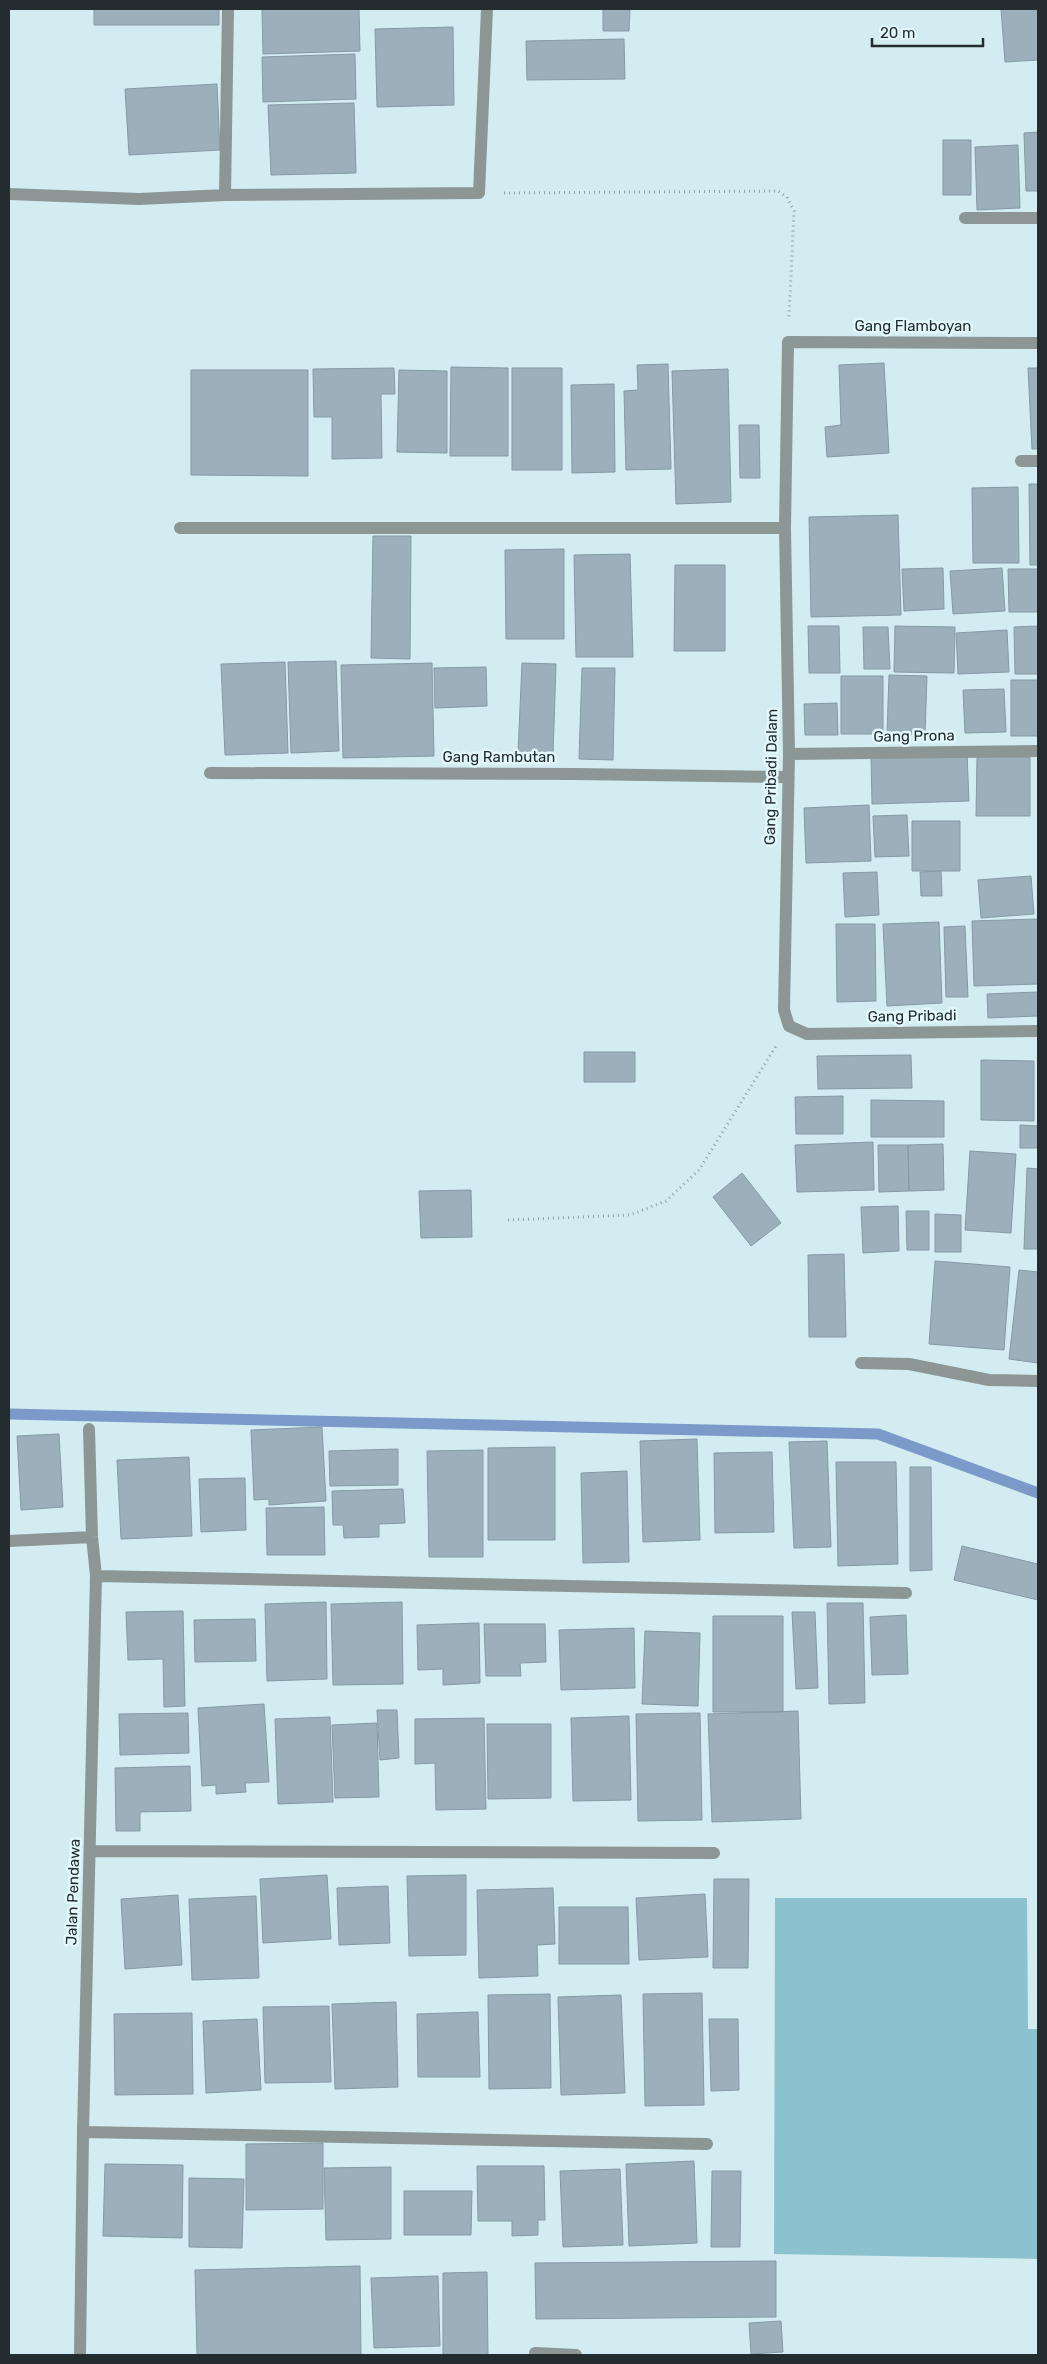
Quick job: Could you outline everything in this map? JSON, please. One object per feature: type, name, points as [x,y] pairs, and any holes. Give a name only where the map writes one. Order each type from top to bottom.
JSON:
[{"type":"street","points":[[225,195],[228,9]]},
{"type":"street","points":[[9,194],[139,199],[225,195],[479,193],[486,9]]},
{"type":"street","points":[[965,218],[1038,218]]},
{"type":"street","name":"Gang Flamboyan","points":[[788,342],[1038,343]]},
{"type":"street","name":"Gang Pribadi Dalam","points":[[788,342],[785,528],[790,754],[784,1010],[788,1026]]},
{"type":"street","points":[[1021,461],[1038,461]]},
{"type":"street","points":[[180,528],[785,528]]},
{"type":"street","name":"Gang Prona","points":[[790,754],[1038,751]]},
{"type":"street","name":"Gang Rambutan","points":[[210,773],[576,774],[788,777]]},
{"type":"street","name":"Gang Pribadi","points":[[788,1026],[807,1034],[1038,1031]]},
{"type":"street","points":[[861,1363],[909,1364],[988,1380],[1038,1380]]},
{"type":"street","name":"Jalan Pendawa","points":[[80,2355],[82,2132],[96,1576],[92,1537],[89,1429]]},
{"type":"street","points":[[9,1541],[92,1537]]},
{"type":"street","points":[[96,1576],[906,1593]]},
{"type":"street","points":[[90,1852],[714,1853]]},
{"type":"street","points":[[82,2132],[707,2144]]},
{"type":"street","points":[[534,2353],[576,2355]]},
{"type":"path","points":[[479,193],[778,191],[787,197],[794,211],[788,342]]},
{"type":"path","points":[[508,1220],[630,1215],[666,1201],[699,1170],[788,1026]]},
{"type":"shaded area","points":[[775,1898],[1027,1898],[1028,2029],[1038,2029],[1038,2259],[774,2254]]},
{"type":"building","points":[[94,9],[219,9],[219,25],[94,25]]},
{"type":"building","points":[[262,9],[359,9],[360,51],[263,54]]},
{"type":"building","points":[[603,9],[630,9],[629,31],[603,31]]},
{"type":"building","points":[[1001,9],[1038,9],[1038,60],[1005,62]]},
{"type":"building","points":[[453,27],[454,105],[377,107],[375,29]]},
{"type":"building","points":[[624,39],[625,79],[527,80],[526,41]]},
{"type":"building","points":[[355,54],[356,99],[263,102],[262,57]]},
{"type":"building","points":[[217,84],[220,150],[129,155],[125,89]]},
{"type":"building","points":[[354,103],[356,173],[271,175],[268,105]]},
{"type":"building","points":[[1038,132],[1038,191],[1026,191],[1024,133]]},
{"type":"building","points":[[943,140],[971,140],[971,195],[943,195]]},
{"type":"building","points":[[1018,145],[1020,208],[977,210],[975,147]]},
{"type":"building","points":[[884,363],[889,453],[827,457],[825,427],[841,425],[839,365]]},
{"type":"building","points":[[668,364],[671,469],[626,470],[624,391],[638,390],[637,365]]},
{"type":"building","points":[[451,367],[508,368],[508,456],[450,456]]},
{"type":"building","points":[[394,368],[395,394],[381,394],[382,458],[332,459],[332,417],[314,417],[313,369]]},
{"type":"building","points":[[512,368],[562,368],[562,470],[512,470]]},
{"type":"building","points":[[1028,368],[1038,368],[1038,449],[1032,449]]},
{"type":"building","points":[[728,369],[731,502],[676,504],[672,371]]},
{"type":"building","points":[[191,370],[308,370],[308,476],[191,475]]},
{"type":"building","points":[[399,370],[447,371],[447,453],[397,452]]},
{"type":"building","points":[[614,384],[615,472],[572,473],[571,385]]},
{"type":"building","points":[[739,425],[759,425],[760,478],[740,478]]},
{"type":"building","points":[[1029,484],[1038,484],[1038,565],[1030,565]]},
{"type":"building","points":[[1018,487],[1019,563],[973,563],[972,488]]},
{"type":"building","points":[[898,515],[901,615],[811,617],[809,517]]},
{"type":"building","points":[[373,536],[411,536],[410,659],[371,658]]},
{"type":"building","points":[[564,549],[564,639],[506,639],[505,550]]},
{"type":"building","points":[[630,554],[633,657],[576,657],[574,555]]},
{"type":"building","points":[[675,565],[725,565],[725,651],[674,651]]},
{"type":"building","points":[[943,568],[944,609],[904,611],[902,569]]},
{"type":"building","points":[[1002,568],[1005,611],[953,614],[950,571]]},
{"type":"building","points":[[1008,569],[1038,569],[1038,612],[1009,612]]},
{"type":"building","points":[[808,626],[839,626],[840,673],[809,673]]},
{"type":"building","points":[[895,626],[955,627],[954,673],[894,672]]},
{"type":"building","points":[[1038,626],[1038,674],[1015,674],[1014,627]]},
{"type":"building","points":[[863,627],[888,627],[890,669],[864,669]]},
{"type":"building","points":[[1007,630],[1009,672],[958,674],[956,633]]},
{"type":"building","points":[[336,661],[339,751],[291,753],[288,662]]},
{"type":"building","points":[[285,662],[288,753],[225,755],[221,664]]},
{"type":"building","points":[[432,663],[434,756],[343,758],[341,665]]},
{"type":"building","points":[[522,663],[556,664],[553,755],[518,753]]},
{"type":"building","points":[[486,667],[487,706],[435,708],[434,668]]},
{"type":"building","points":[[582,668],[615,668],[613,760],[579,759]]},
{"type":"building","points":[[889,675],[927,676],[925,735],[887,734]]},
{"type":"building","points":[[841,676],[883,676],[883,734],[841,734]]},
{"type":"building","points":[[1011,680],[1038,680],[1038,736],[1011,736]]},
{"type":"building","points":[[1004,689],[1006,732],[965,733],[963,690]]},
{"type":"building","points":[[837,703],[838,735],[805,735],[804,704]]},
{"type":"building","points":[[967,753],[969,801],[872,804],[871,756]]},
{"type":"building","points":[[977,757],[1030,757],[1030,816],[976,816]]},
{"type":"building","points":[[869,805],[871,861],[806,863],[804,808]]},
{"type":"building","points":[[907,815],[909,856],[875,857],[873,816]]},
{"type":"building","points":[[912,821],[960,821],[960,871],[912,871]]},
{"type":"building","points":[[941,871],[942,896],[921,896],[920,872]]},
{"type":"building","points":[[877,872],[879,915],[845,917],[843,873]]},
{"type":"building","points":[[1031,876],[1034,914],[981,918],[978,880]]},
{"type":"building","points":[[1038,919],[1038,984],[974,986],[972,921]]},
{"type":"building","points":[[939,922],[942,1003],[887,1006],[883,924]]},
{"type":"building","points":[[836,924],[875,924],[876,1001],[837,1002]]},
{"type":"building","points":[[965,926],[968,997],[946,997],[944,927]]},
{"type":"building","points":[[1038,992],[1038,1016],[988,1018],[987,994]]},
{"type":"building","points":[[584,1052],[635,1052],[635,1082],[584,1082]]},
{"type":"building","points":[[911,1055],[912,1088],[818,1089],[817,1056]]},
{"type":"building","points":[[981,1060],[1034,1061],[1034,1121],[981,1120]]},
{"type":"building","points":[[843,1096],[843,1134],[796,1134],[795,1097]]},
{"type":"building","points":[[871,1100],[944,1101],[944,1137],[871,1137]]},
{"type":"building","points":[[1020,1125],[1038,1126],[1038,1148],[1020,1148]]},
{"type":"building","points":[[873,1142],[874,1190],[797,1192],[795,1145]]},
{"type":"building","points":[[943,1144],[944,1190],[909,1191],[908,1145]]},
{"type":"building","points":[[878,1145],[908,1145],[909,1191],[879,1192]]},
{"type":"building","points":[[970,1151],[1016,1154],[1011,1233],[965,1230]]},
{"type":"building","points":[[1027,1168],[1038,1169],[1038,1249],[1024,1249]]},
{"type":"building","points":[[742,1173],[781,1223],[751,1246],[713,1197]]},
{"type":"building","points":[[471,1190],[472,1237],[421,1238],[419,1191]]},
{"type":"building","points":[[898,1206],[899,1251],[863,1253],[861,1207]]},
{"type":"building","points":[[906,1211],[929,1211],[929,1250],[907,1250]]},
{"type":"building","points":[[935,1214],[961,1215],[961,1252],[935,1252]]},
{"type":"building","points":[[844,1254],[846,1337],[809,1337],[808,1255]]},
{"type":"building","points":[[935,1261],[1010,1267],[1004,1350],[929,1344]]},
{"type":"building","points":[[1019,1270],[1038,1272],[1038,1363],[1009,1359]]},
{"type":"building","points":[[322,1427],[326,1501],[269,1505],[269,1499],[254,1500],[251,1430]]},
{"type":"building","points":[[59,1434],[63,1507],[21,1510],[17,1436]]},
{"type":"building","points":[[697,1439],[700,1540],[643,1542],[640,1441]]},
{"type":"building","points":[[827,1441],[831,1547],[794,1548],[789,1442]]},
{"type":"building","points":[[555,1447],[555,1540],[488,1540],[488,1448]]},
{"type":"building","points":[[398,1449],[398,1485],[330,1486],[329,1451]]},
{"type":"building","points":[[483,1450],[483,1557],[429,1557],[427,1451]]},
{"type":"building","points":[[772,1452],[774,1532],[715,1533],[714,1453]]},
{"type":"building","points":[[189,1457],[192,1536],[121,1539],[117,1460]]},
{"type":"building","points":[[836,1462],[896,1462],[898,1564],[838,1566]]},
{"type":"building","points":[[910,1467],[931,1467],[932,1570],[910,1571]]},
{"type":"building","points":[[627,1471],[629,1562],[583,1563],[581,1473]]},
{"type":"building","points":[[245,1478],[246,1530],[201,1532],[199,1479]]},
{"type":"building","points":[[403,1489],[405,1523],[379,1524],[379,1537],[344,1538],[343,1525],[333,1525],[332,1491]]},
{"type":"building","points":[[324,1507],[325,1555],[267,1555],[266,1508]]},
{"type":"building","points":[[962,1546],[1038,1564],[1038,1600],[954,1580]]},
{"type":"building","points":[[326,1602],[327,1679],[267,1681],[265,1604]]},
{"type":"building","points":[[402,1602],[403,1684],[333,1685],[331,1604]]},
{"type":"building","points":[[827,1603],[863,1603],[865,1703],[829,1704]]},
{"type":"building","points":[[183,1611],[185,1706],[164,1707],[163,1659],[128,1660],[126,1612]]},
{"type":"building","points":[[792,1612],[815,1612],[818,1688],[796,1689]]},
{"type":"building","points":[[906,1615],[908,1674],[872,1675],[870,1617]]},
{"type":"building","points":[[713,1616],[783,1616],[783,1712],[713,1712]]},
{"type":"building","points":[[255,1619],[256,1661],[195,1662],[194,1620]]},
{"type":"building","points":[[479,1623],[480,1683],[443,1685],[443,1669],[418,1670],[417,1625]]},
{"type":"building","points":[[484,1624],[545,1624],[546,1662],[520,1663],[521,1676],[486,1676]]},
{"type":"building","points":[[634,1628],[635,1688],[561,1690],[559,1630]]},
{"type":"building","points":[[645,1631],[700,1633],[698,1706],[642,1704]]},
{"type":"building","points":[[264,1704],[269,1782],[245,1783],[246,1792],[216,1794],[216,1785],[202,1786],[198,1708]]},
{"type":"building","points":[[377,1710],[397,1710],[399,1758],[380,1760]]},
{"type":"building","points":[[798,1711],[801,1819],[712,1822],[708,1714]]},
{"type":"building","points":[[188,1713],[189,1753],[120,1755],[119,1714]]},
{"type":"building","points":[[700,1713],[702,1820],[638,1821],[636,1714]]},
{"type":"building","points":[[629,1716],[631,1800],[573,1801],[571,1718]]},
{"type":"building","points":[[330,1717],[333,1802],[278,1804],[275,1719]]},
{"type":"building","points":[[484,1718],[486,1809],[436,1810],[435,1763],[415,1764],[415,1719]]},
{"type":"building","points":[[377,1723],[379,1797],[335,1798],[332,1725]]},
{"type":"building","points":[[487,1724],[551,1724],[551,1798],[488,1799]]},
{"type":"building","points":[[190,1766],[191,1811],[140,1812],[140,1831],[116,1831],[115,1768]]},
{"type":"building","points":[[327,1875],[331,1939],[263,1943],[260,1879]]},
{"type":"building","points":[[466,1875],[466,1955],[409,1956],[407,1876]]},
{"type":"building","points":[[714,1879],[749,1879],[748,1968],[713,1968]]},
{"type":"building","points":[[388,1886],[390,1943],[339,1945],[337,1888]]},
{"type":"building","points":[[553,1888],[555,1944],[537,1945],[538,1976],[479,1978],[477,1890]]},
{"type":"building","points":[[705,1894],[708,1957],[639,1960],[636,1898]]},
{"type":"building","points":[[178,1895],[182,1965],[125,1969],[121,1899]]},
{"type":"building","points":[[256,1896],[259,1978],[192,1980],[189,1899]]},
{"type":"building","points":[[559,1907],[628,1907],[629,1964],[559,1964]]},
{"type":"building","points":[[702,1993],[704,2105],[645,2106],[643,1994]]},
{"type":"building","points":[[550,1994],[551,2088],[489,2089],[488,1995]]},
{"type":"building","points":[[621,1995],[625,2093],[561,2095],[558,1997]]},
{"type":"building","points":[[396,2002],[398,2087],[335,2089],[332,2004]]},
{"type":"building","points":[[329,2006],[331,2082],[265,2083],[263,2007]]},
{"type":"building","points":[[478,2012],[480,2077],[418,2077],[417,2014]]},
{"type":"building","points":[[192,2013],[193,2094],[115,2095],[114,2014]]},
{"type":"building","points":[[257,2019],[261,2090],[206,2093],[203,2021]]},
{"type":"building","points":[[709,2019],[738,2019],[739,2090],[711,2091]]},
{"type":"building","points":[[323,2143],[323,2209],[246,2210],[246,2144]]},
{"type":"building","points":[[694,2161],[697,2243],[629,2246],[626,2164]]},
{"type":"building","points":[[105,2164],[183,2165],[182,2238],[103,2236]]},
{"type":"building","points":[[477,2166],[544,2166],[545,2220],[538,2220],[538,2235],[512,2236],[512,2221],[478,2221]]},
{"type":"building","points":[[391,2167],[391,2239],[326,2240],[324,2168]]},
{"type":"building","points":[[620,2169],[623,2245],[563,2247],[560,2171]]},
{"type":"building","points":[[712,2171],[741,2171],[740,2247],[711,2247]]},
{"type":"building","points":[[189,2178],[244,2179],[242,2248],[189,2247]]},
{"type":"building","points":[[404,2191],[472,2191],[471,2235],[404,2235]]},
{"type":"building","points":[[776,2261],[776,2317],[536,2319],[535,2263]]},
{"type":"building","points":[[360,2266],[361,2355],[197,2355],[195,2270]]},
{"type":"building","points":[[487,2272],[488,2355],[443,2355],[443,2273]]},
{"type":"building","points":[[438,2276],[440,2346],[374,2348],[371,2278]]},
{"type":"building","points":[[781,2321],[783,2352],[751,2354],[749,2323]]},
{"type":"waterway","points":[[9,1414],[878,1434],[1038,1493]]}]
